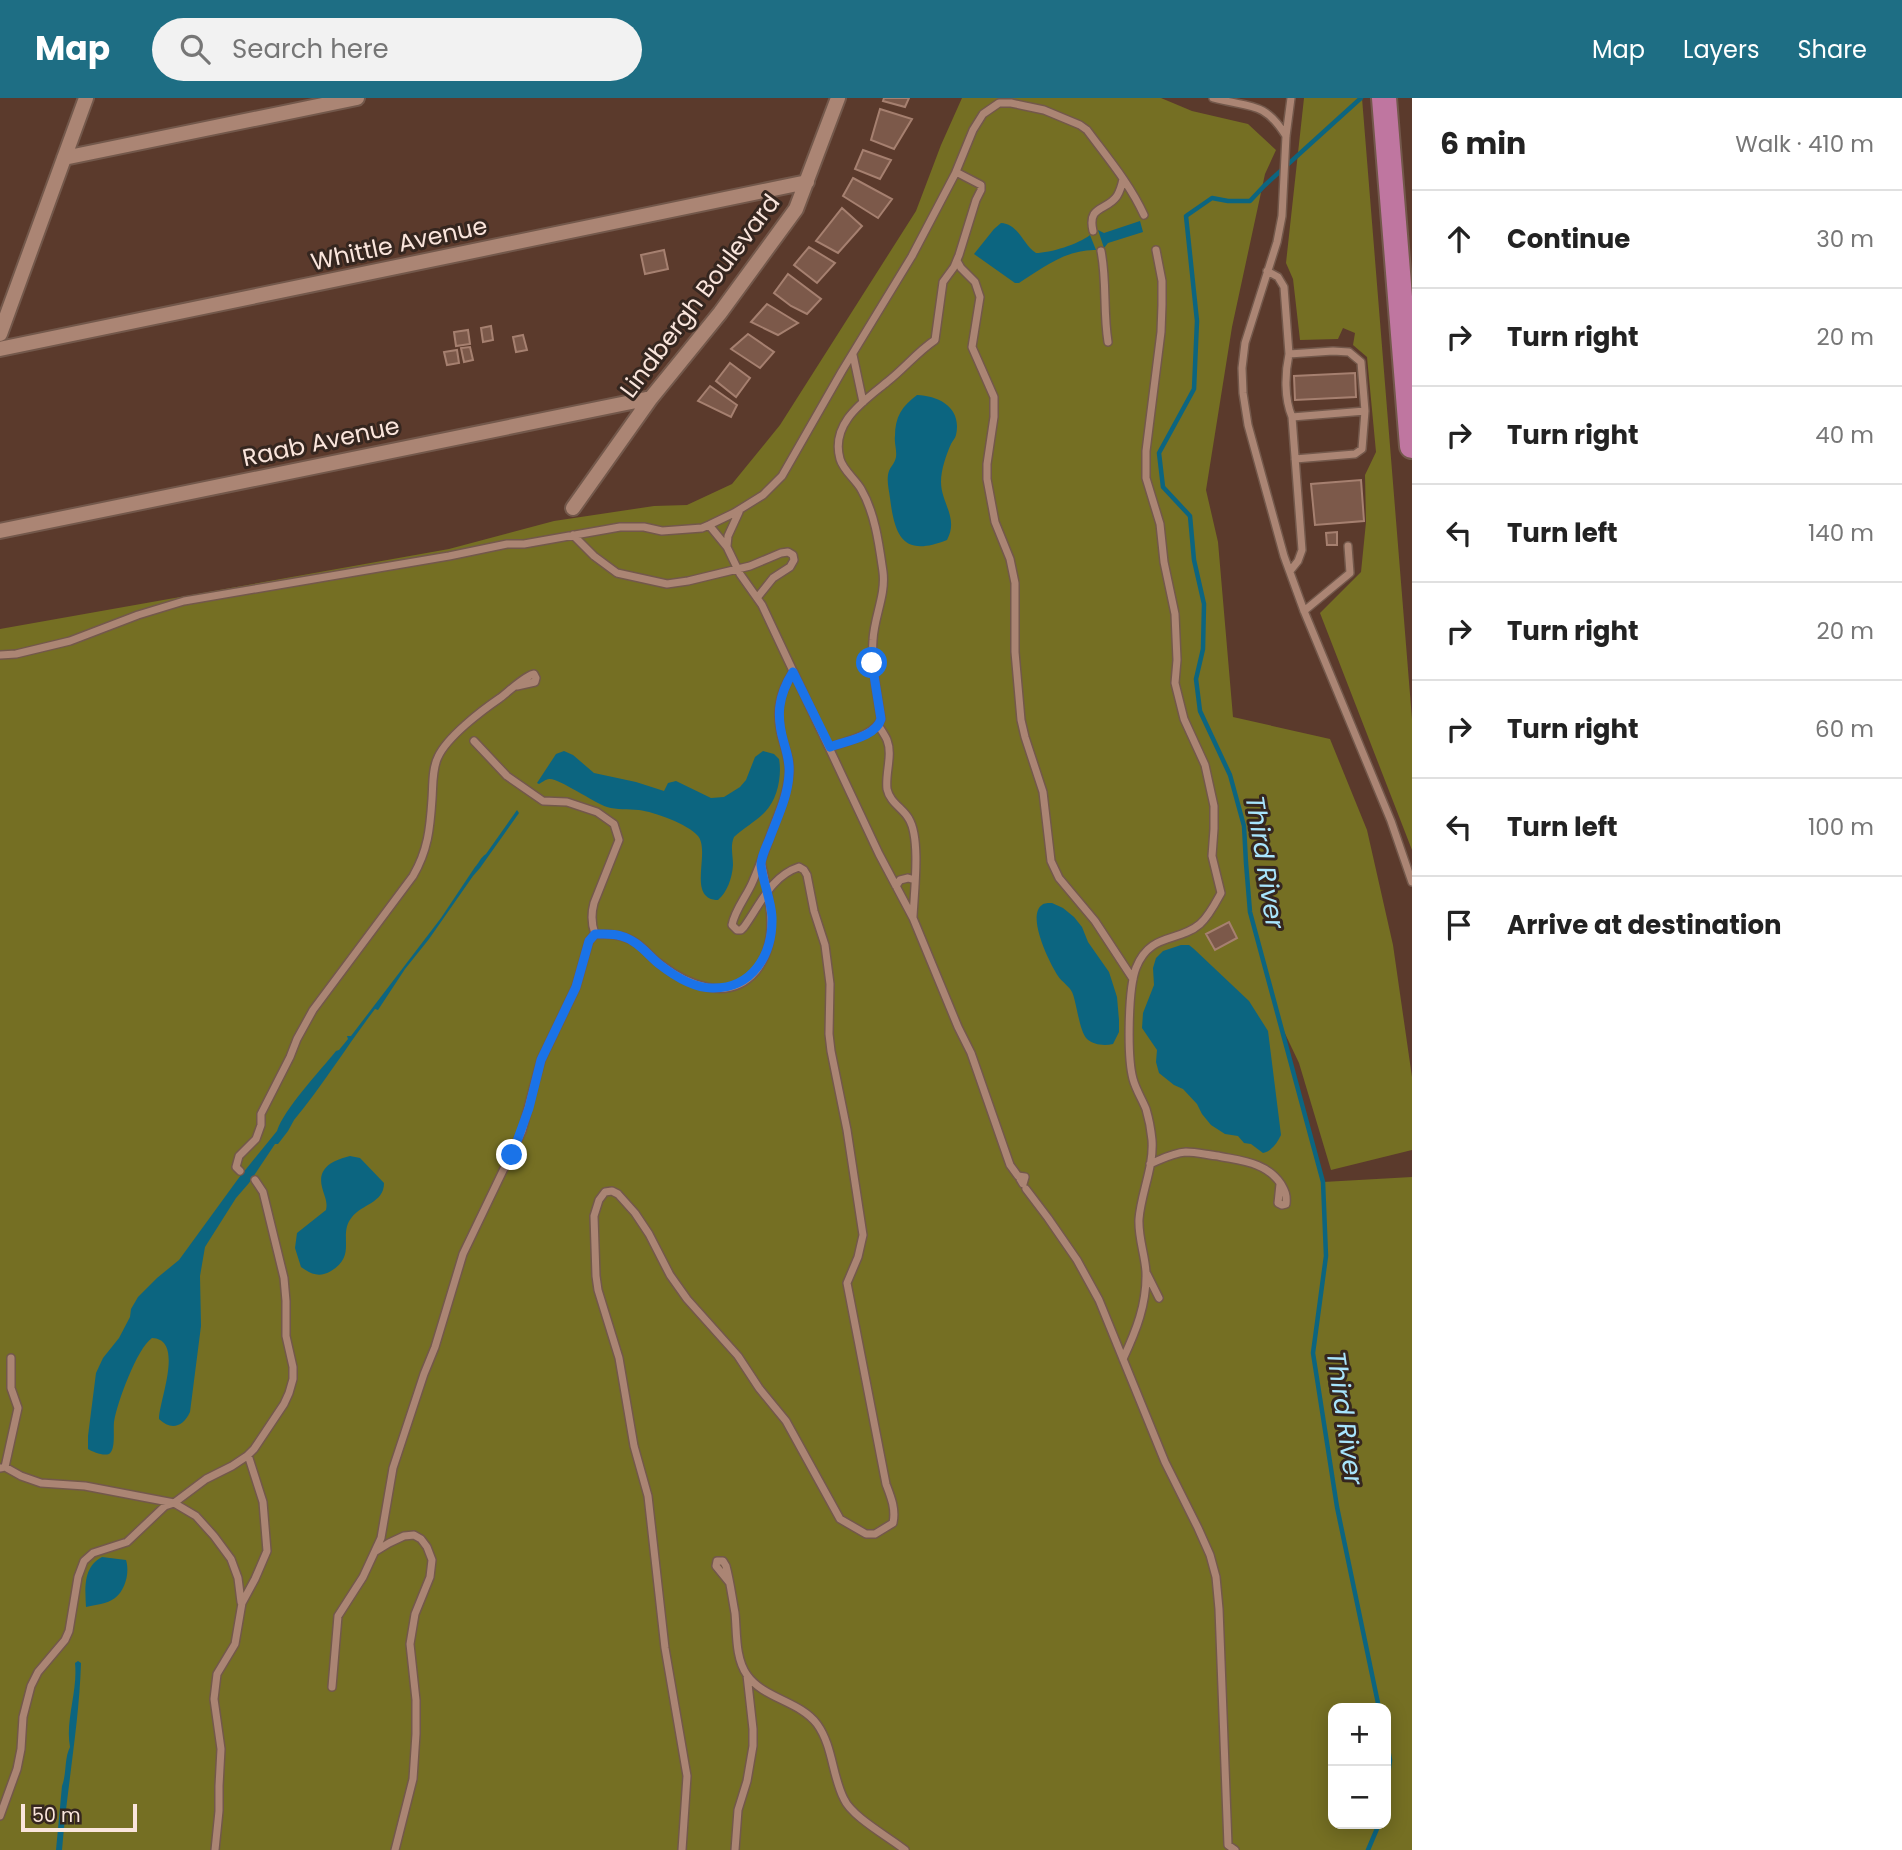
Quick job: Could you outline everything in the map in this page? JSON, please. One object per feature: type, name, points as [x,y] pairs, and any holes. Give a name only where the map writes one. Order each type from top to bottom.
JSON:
[{"type":"highway","points":[[1384,98],[1412,446]]},
{"type":"street","points":[[0,334],[86,98]]},
{"type":"street","points":[[64,158],[357,98]]},
{"type":"street","name":"Lindbergh Boulevard","points":[[573,508],[651,398],[720,313],[796,209],[838,98]]},
{"type":"street","name":"Whittle Avenue","points":[[0,349],[807,183]]},
{"type":"street","name":"Raab Avenue","points":[[0,531],[651,398]]},
{"type":"lane","points":[[1213,98],[1254,102],[1274,118],[1286,136]]},
{"type":"lane","points":[[1291,98],[1286,136],[1284,198],[1277,242],[1245,343],[1243,393],[1248,425],[1284,556],[1391,821],[1412,882]]},
{"type":"lane","points":[[0,655],[16,654],[70,641],[184,601],[507,544],[524,544],[620,527],[644,527],[662,531],[702,528],[741,508],[763,495],[782,477],[912,256],[956,172],[973,130],[983,114],[999,103],[1044,110],[1087,130],[1137,199],[1143,215]]},
{"type":"lane","points":[[830,747],[873,731],[879,726],[881,719],[872,663],[874,628],[884,583],[881,560],[868,506],[862,491],[842,465],[839,442],[844,424],[854,410],[935,340],[943,282],[957,261],[981,190],[981,185],[956,172]]},
{"type":"lane","points":[[1093,231],[1092,216],[1116,197],[1123,179]]},
{"type":"lane","points":[[1123,1359],[1140,1321],[1144,1302],[1146,1272],[1139,1234],[1139,1217],[1152,1148],[1146,1111],[1131,1070],[1129,1032],[1133,979],[1145,952],[1164,939],[1200,924],[1210,913],[1221,893],[1212,856],[1214,806],[1205,765],[1184,719],[1175,683],[1175,614],[1164,562],[1160,524],[1146,478],[1146,450],[1161,332],[1162,281],[1156,250]]},
{"type":"lane","points":[[1101,251],[1106,283],[1104,309],[1108,342]]},
{"type":"lane","points":[[957,261],[975,282],[980,297],[972,347],[994,397],[987,479],[995,522],[1010,559],[1016,583],[1015,652],[1021,720],[1043,792],[1051,860],[1059,878],[1095,921],[1133,979]]},
{"type":"lane","points":[[1267,271],[1278,278],[1284,287],[1289,354],[1286,370],[1288,408],[1292,416],[1302,550],[1290,571]]},
{"type":"lane","points":[[1289,354],[1349,352],[1361,362],[1365,411],[1362,449],[1355,454],[1295,459]]},
{"type":"lane","points":[[853,355],[863,402]]},
{"type":"lane","points":[[1292,416],[1365,411]]},
{"type":"lane","points":[[727,547],[732,523],[741,508]]},
{"type":"lane","points":[[709,525],[727,547],[757,598],[879,854],[913,918],[971,1053],[1010,1165],[1018,1176],[1025,1177],[1023,1185],[1020,1179]]},
{"type":"lane","points":[[573,535],[617,573],[667,584],[750,566],[781,553],[789,552],[793,555],[794,560],[790,566],[773,578],[757,598]]},
{"type":"lane","points":[[1304,611],[1350,573],[1348,545]]},
{"type":"lane","points":[[682,1850],[687,1776],[665,1648],[653,1528],[648,1496],[634,1446],[619,1358],[596,1276],[594,1216],[599,1200],[605,1192],[618,1194],[635,1213],[670,1275],[738,1356],[759,1388],[786,1421],[841,1520],[866,1534],[875,1534],[893,1523],[894,1516],[847,1283],[863,1236],[847,1130],[831,1051],[830,984],[825,946],[804,870],[799,867],[776,880],[741,930],[734,928],[733,920],[761,863],[787,790],[789,761],[781,732],[779,706],[783,687],[793,672]]},
{"type":"lane","points":[[240,1171],[236,1167],[237,1159],[256,1139],[261,1125],[261,1114],[304,1024],[407,884],[425,854],[435,768],[441,750],[482,710],[517,686]]},
{"type":"lane","points":[[879,726],[887,739],[889,750],[887,791],[909,819],[913,833],[913,918]]},
{"type":"lane","points":[[474,741],[507,776],[543,801],[567,802],[597,812],[614,824],[619,840],[592,912],[595,934]]},
{"type":"lane","points":[[595,934],[622,936],[636,943],[660,965],[694,985],[708,989],[733,986],[755,972],[767,947],[772,919],[761,863]]},
{"type":"lane","points":[[896,886],[900,880],[915,880]]},
{"type":"lane","points":[[332,1686],[338,1616],[341,1608],[355,1592],[381,1538],[393,1468],[435,1347],[463,1254],[517,1143],[541,1060],[576,987],[589,941],[595,934]]},
{"type":"lane","points":[[1152,1148],[1159,1154],[1188,1152],[1250,1162],[1269,1171],[1280,1184]]},
{"type":"lane","points":[[1150,1164],[1171,1154]]},
{"type":"lane","points":[[0,1816],[17,1769],[23,1717],[31,1686],[38,1672],[65,1640],[69,1631],[78,1577],[84,1562],[93,1553],[127,1542],[165,1506],[174,1503],[206,1479],[248,1455],[284,1405],[293,1379],[293,1367],[286,1336],[284,1278],[263,1192],[255,1180]]},
{"type":"lane","points":[[1026,1189],[1048,1217],[1090,1283],[1165,1462],[1210,1555],[1220,1609],[1230,1848]]},
{"type":"lane","points":[[1146,1272],[1159,1298]]},
{"type":"lane","points":[[11,1358],[11,1388],[18,1408],[2,1467],[41,1483],[85,1486],[174,1503],[195,1517],[214,1535],[231,1559],[238,1577],[242,1603],[235,1644],[217,1674],[215,1689],[221,1749],[215,1850]]},
{"type":"lane","points":[[242,1603],[267,1551],[263,1502],[248,1455]]},
{"type":"lane","points":[[375,1552],[404,1536],[414,1535],[427,1547],[432,1560],[430,1577],[415,1615],[410,1644],[416,1700],[414,1767],[395,1850]]},
{"type":"lane","points":[[729,1582],[716,1566],[717,1560],[723,1561],[726,1566],[735,1614],[740,1658],[747,1675],[753,1729],[747,1781],[738,1810],[736,1850]]},
{"type":"lane","points":[[747,1675],[756,1684],[817,1723],[827,1743],[844,1800],[857,1815],[905,1850]]},
{"type":"shaded area","points":[[962,98],[1161,98],[1192,111],[1248,124],[1276,150],[1265,174],[1232,327],[1206,490],[1218,542],[1233,717],[1330,739],[1367,830],[1393,945],[1412,1077],[1412,1150],[1331,1170],[1299,1063],[1280,1023],[1323,1182],[1412,1177],[1412,1850],[0,1850],[0,629],[449,549],[554,521],[654,506],[687,505],[732,484],[780,425],[916,211]]},
{"type":"shaded area","points":[[1304,98],[1362,98],[1412,719],[1412,850],[1320,613],[1361,572],[1366,522],[1365,475],[1376,452],[1367,357],[1353,345],[1355,333],[1343,328],[1338,339],[1300,340],[1293,279],[1286,263]]},
{"type":"water","points":[[1140,221],[1143,232],[1108,243],[1104,248],[1098,230],[1104,233]]},
{"type":"water","points":[[1001,223],[1017,231],[1036,253],[1079,242],[1090,235],[1096,250],[1065,256],[1015,283],[974,254]]},
{"type":"water","points":[[917,395],[934,398],[947,405],[956,418],[957,426],[941,477],[950,518],[950,532],[947,540],[921,546],[911,545],[899,533],[892,512],[888,481],[889,471],[896,457],[895,429],[898,418],[907,403]]},
{"type":"water","points":[[564,751],[594,773],[664,791],[668,783],[676,781],[711,798],[724,797],[740,787],[746,780],[755,757],[763,751],[774,754],[779,759],[780,772],[776,794],[769,807],[734,837],[732,875],[718,900],[708,898],[703,892],[701,843],[698,836],[687,827],[645,811],[607,807],[553,779],[537,783],[556,754]]},
{"type":"water","points":[[517,810],[519,813],[480,868],[378,1010],[375,1009],[288,1131],[278,1144],[275,1144],[205,1247],[200,1276],[201,1326],[190,1412],[187,1417],[176,1426],[163,1423],[159,1419],[169,1359],[162,1341],[152,1338],[140,1353],[123,1390],[114,1422],[111,1452],[104,1454],[88,1449],[96,1373],[103,1358],[119,1338],[138,1297],[179,1260],[277,1131],[295,1101],[348,1039],[347,1036],[351,1036],[441,918]]},
{"type":"water","points":[[1052,903],[1074,917],[1109,972],[1117,997],[1119,1020],[1119,1032],[1113,1044],[1093,1043],[1084,1035],[1072,992],[1058,976],[1045,951],[1038,929],[1038,911],[1043,904]]},
{"type":"water","points":[[1189,945],[1194,949],[1249,1001],[1268,1031],[1281,1135],[1266,1152],[1263,1153],[1251,1144],[1244,1143],[1238,1136],[1225,1134],[1211,1125],[1183,1089],[1159,1073],[1157,1050],[1142,1028],[1143,1013],[1154,985],[1153,968],[1156,958],[1163,951]]},
{"type":"water","points":[[350,1156],[360,1158],[384,1183],[383,1190],[377,1199],[352,1217],[346,1231],[346,1252],[339,1265],[327,1273],[312,1273],[301,1267],[295,1248],[297,1233],[326,1210],[321,1180],[324,1169],[333,1162]]},
{"type":"water","points":[[102,1557],[126,1560],[126,1581],[115,1598],[86,1607],[88,1572]]},
{"type":"water","points":[[75,1663],[81,1663],[78,1710],[62,1850],[56,1850],[62,1786],[70,1747],[69,1726]]},
{"type":"building","points":[[884,98],[909,98],[905,107],[883,101]]},
{"type":"building","points":[[880,109],[912,119],[894,149],[871,140]]},
{"type":"building","points":[[863,150],[891,160],[880,179],[855,169]]},
{"type":"building","points":[[853,178],[892,199],[878,218],[843,196]]},
{"type":"building","points":[[842,208],[862,226],[838,253],[816,241]]},
{"type":"building","points":[[809,247],[835,263],[817,283],[794,265]]},
{"type":"building","points":[[664,250],[668,269],[645,274],[641,255]]},
{"type":"building","points":[[788,274],[821,299],[807,314],[774,293]]},
{"type":"building","points":[[767,304],[798,323],[778,335],[751,322]]},
{"type":"building","points":[[491,326],[493,340],[483,342],[481,328]]},
{"type":"building","points":[[468,330],[470,344],[456,346],[454,332]]},
{"type":"building","points":[[748,334],[774,352],[760,368],[731,349]]},
{"type":"building","points":[[523,335],[527,350],[516,352],[513,337]]},
{"type":"building","points":[[470,347],[473,360],[464,362],[461,348]]},
{"type":"building","points":[[457,350],[459,363],[447,365],[444,352]]},
{"type":"building","points":[[730,363],[750,378],[736,397],[716,381]]},
{"type":"building","points":[[1355,373],[1356,397],[1295,400],[1294,376]]},
{"type":"building","points":[[710,386],[737,405],[731,417],[698,401]]},
{"type":"building","points":[[1361,480],[1364,521],[1315,525],[1311,484]]},
{"type":"building","points":[[1337,532],[1337,545],[1327,545],[1326,533]]},
{"type":"building","points":[[1229,922],[1237,938],[1215,950],[1206,934]]},
{"type":"waterway","name":"Third River","points":[[1361,98],[1250,201],[1212,198],[1186,216],[1197,321],[1194,389],[1159,453],[1163,487],[1190,516],[1194,560],[1204,604],[1203,649],[1196,679],[1200,711],[1230,775],[1244,826],[1250,912],[1323,1182],[1326,1256],[1313,1353],[1337,1507],[1378,1703]]},
{"type":"waterway","name":"Third River","points":[[1368,1850],[1377,1829]]},
{"type":"route","points":[[512,1155],[522,1131],[541,1060],[567,1009],[589,941],[595,934],[622,936],[636,943],[660,965],[694,985],[708,989],[733,986],[755,972],[767,947],[772,919],[761,863],[782,807],[789,774],[789,761],[779,717],[783,687],[793,672],[830,747],[873,731],[879,726],[881,719],[872,663]]}]
